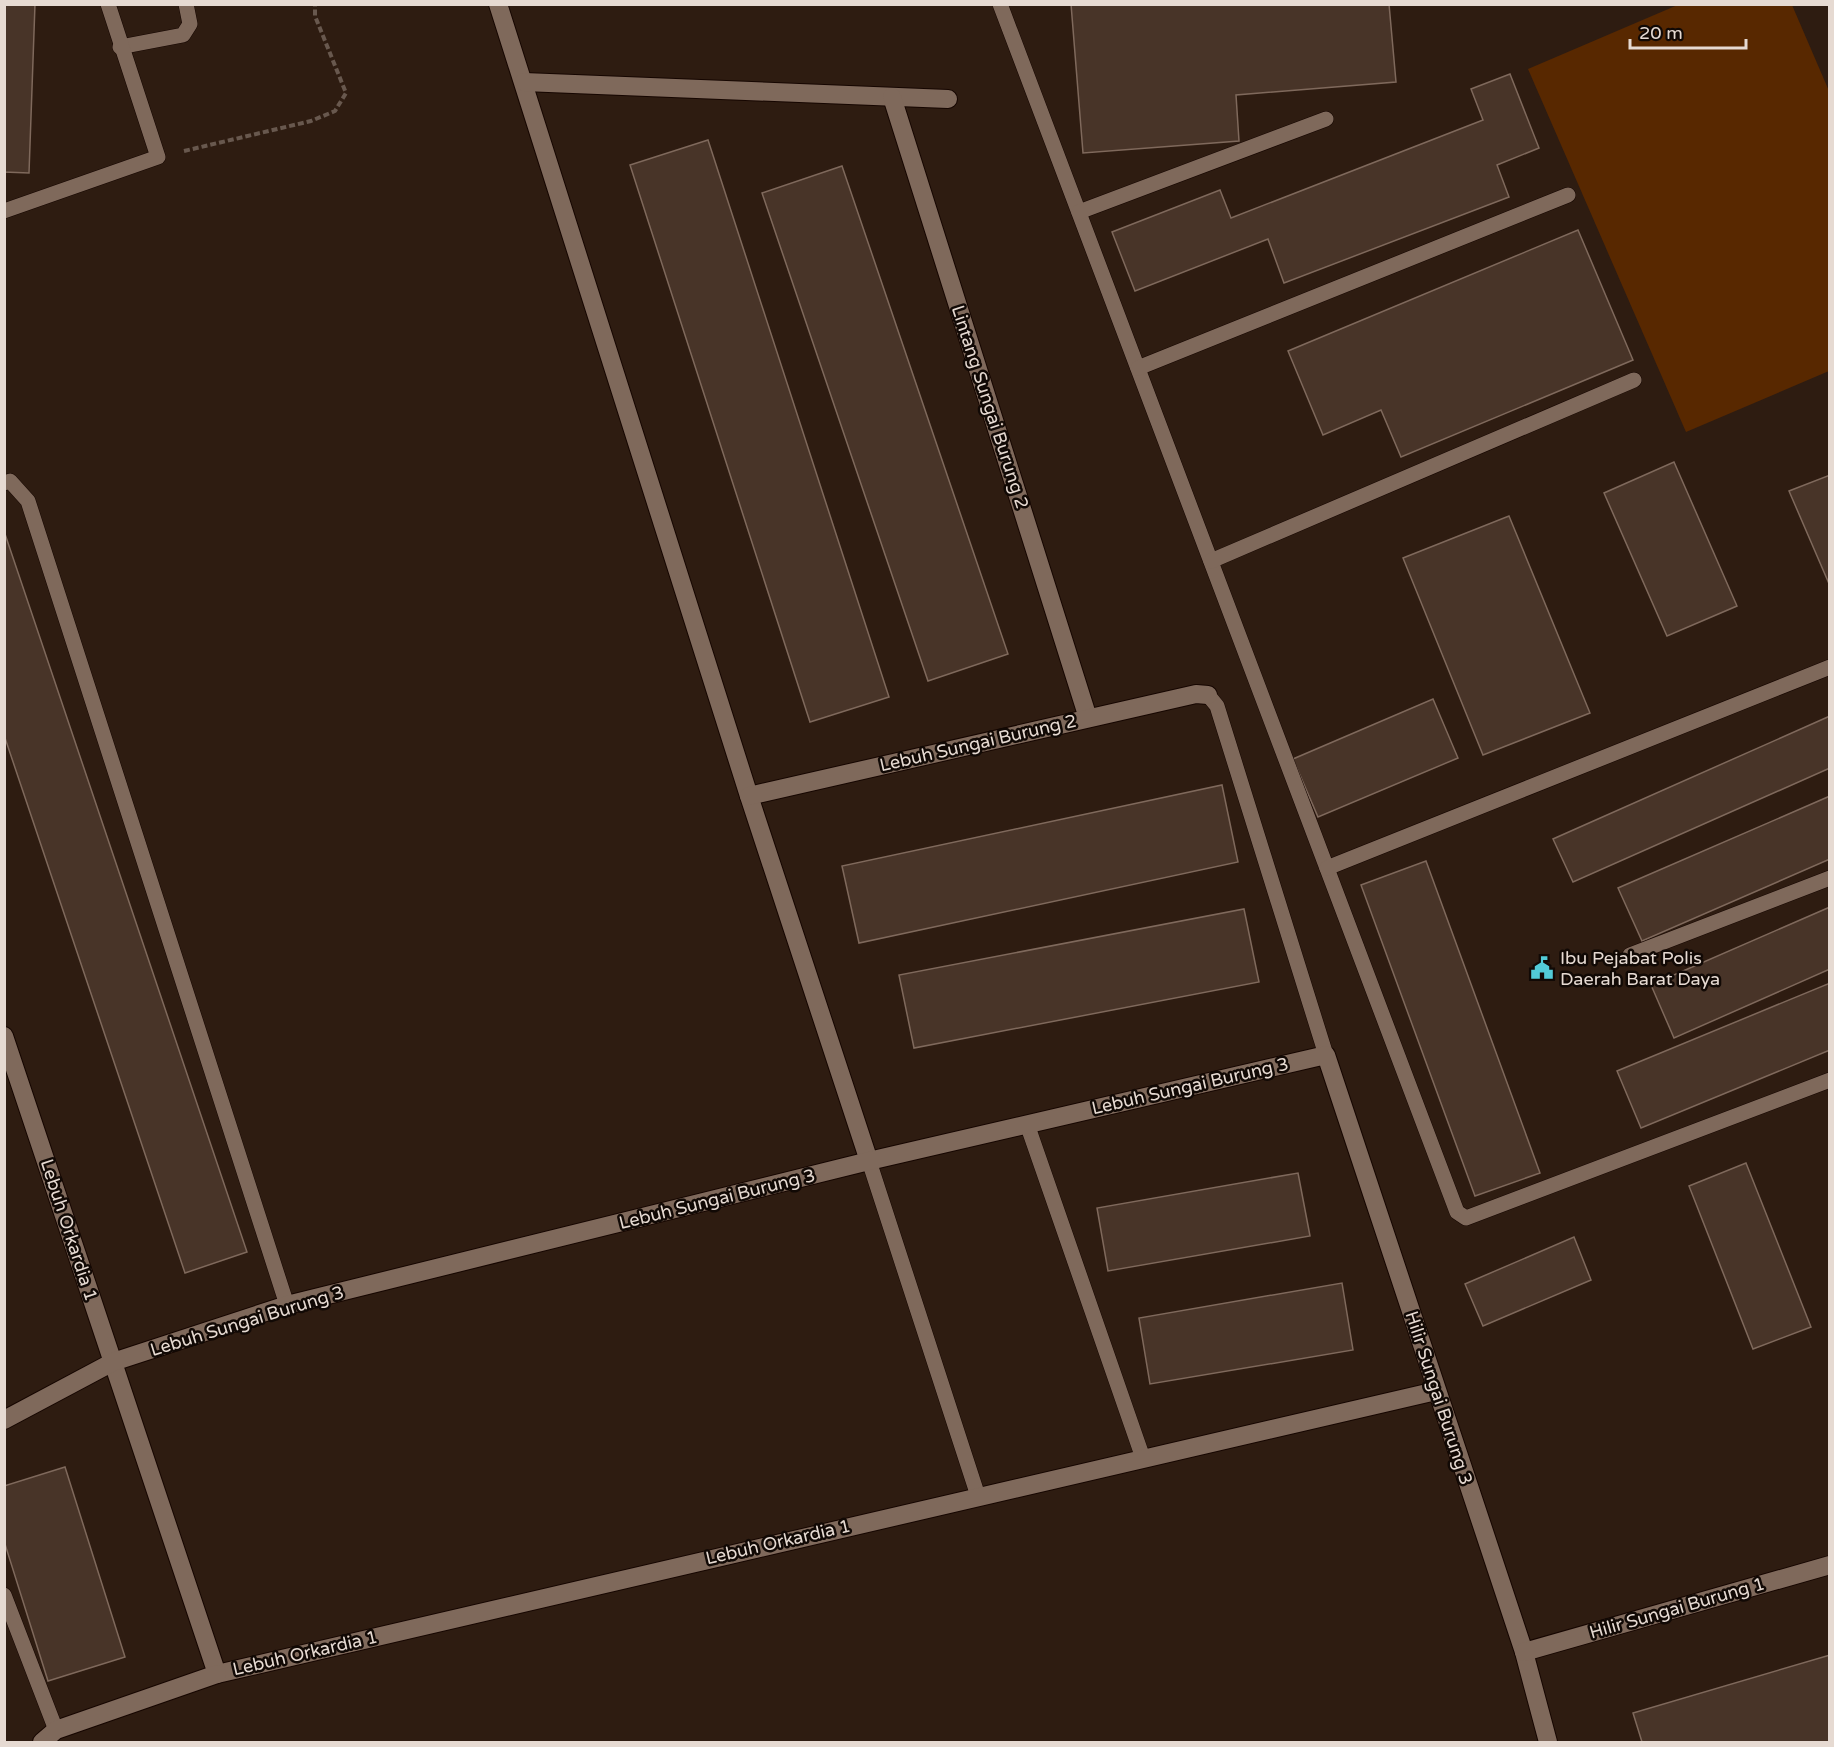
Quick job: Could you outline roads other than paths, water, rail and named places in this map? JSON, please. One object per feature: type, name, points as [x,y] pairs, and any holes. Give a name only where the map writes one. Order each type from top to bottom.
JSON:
[{"type":"street","points":[[498,4],[749,796],[869,1161]]},
{"type":"street","points":[[524,82],[948,99]]},
{"type":"street","name":"Lintang Sungai Burung 2","points":[[892,97],[1088,718]]},
{"type":"street","name":"Lebuh Sungai Burung 2","points":[[749,796],[1197,693],[1208,695]]},
{"type":"street","name":"Lebuh Orkardia 1","points":[[4,1036],[217,1674],[1436,1391]]},
{"type":"street","name":"Lebuh Sungai Burung 3","points":[[4,1420],[113,1362],[287,1305],[869,1161],[1326,1055]]},
{"type":"street","name":"Hilir Sungai Burung 3","points":[[1326,1055],[1524,1652],[1548,1743]]},
{"type":"street","name":"Hilir Sungai Burung 1","points":[[1524,1652],[1830,1565]]},
{"type":"street","points":[[49,1736],[217,1674]]},
{"type":"lane","points":[[4,211],[158,157],[120,47],[108,4]]},
{"type":"lane","points":[[120,47],[183,36],[190,24],[186,4]]},
{"type":"lane","points":[[1000,4],[1458,1212],[1466,1218],[1830,1080]]},
{"type":"lane","points":[[1079,212],[1326,119]]},
{"type":"lane","points":[[1138,368],[1568,195]]},
{"type":"lane","points":[[1211,561],[1634,380]]},
{"type":"lane","points":[[4,483],[10,481],[28,501],[287,1305]]},
{"type":"lane","points":[[1327,868],[1830,667]]},
{"type":"lane","points":[[1208,695],[1217,706],[1326,1055]]},
{"type":"lane","points":[[1630,955],[1830,878]]},
{"type":"lane","points":[[1027,1124],[1143,1458]]},
{"type":"lane","points":[[869,1161],[978,1496]]},
{"type":"lane","points":[[4,1595],[49,1736]]},
{"type":"place","name":"Ibu Pejabat Polis Daerah Barat Daya","points":[[1542,968]]}]
